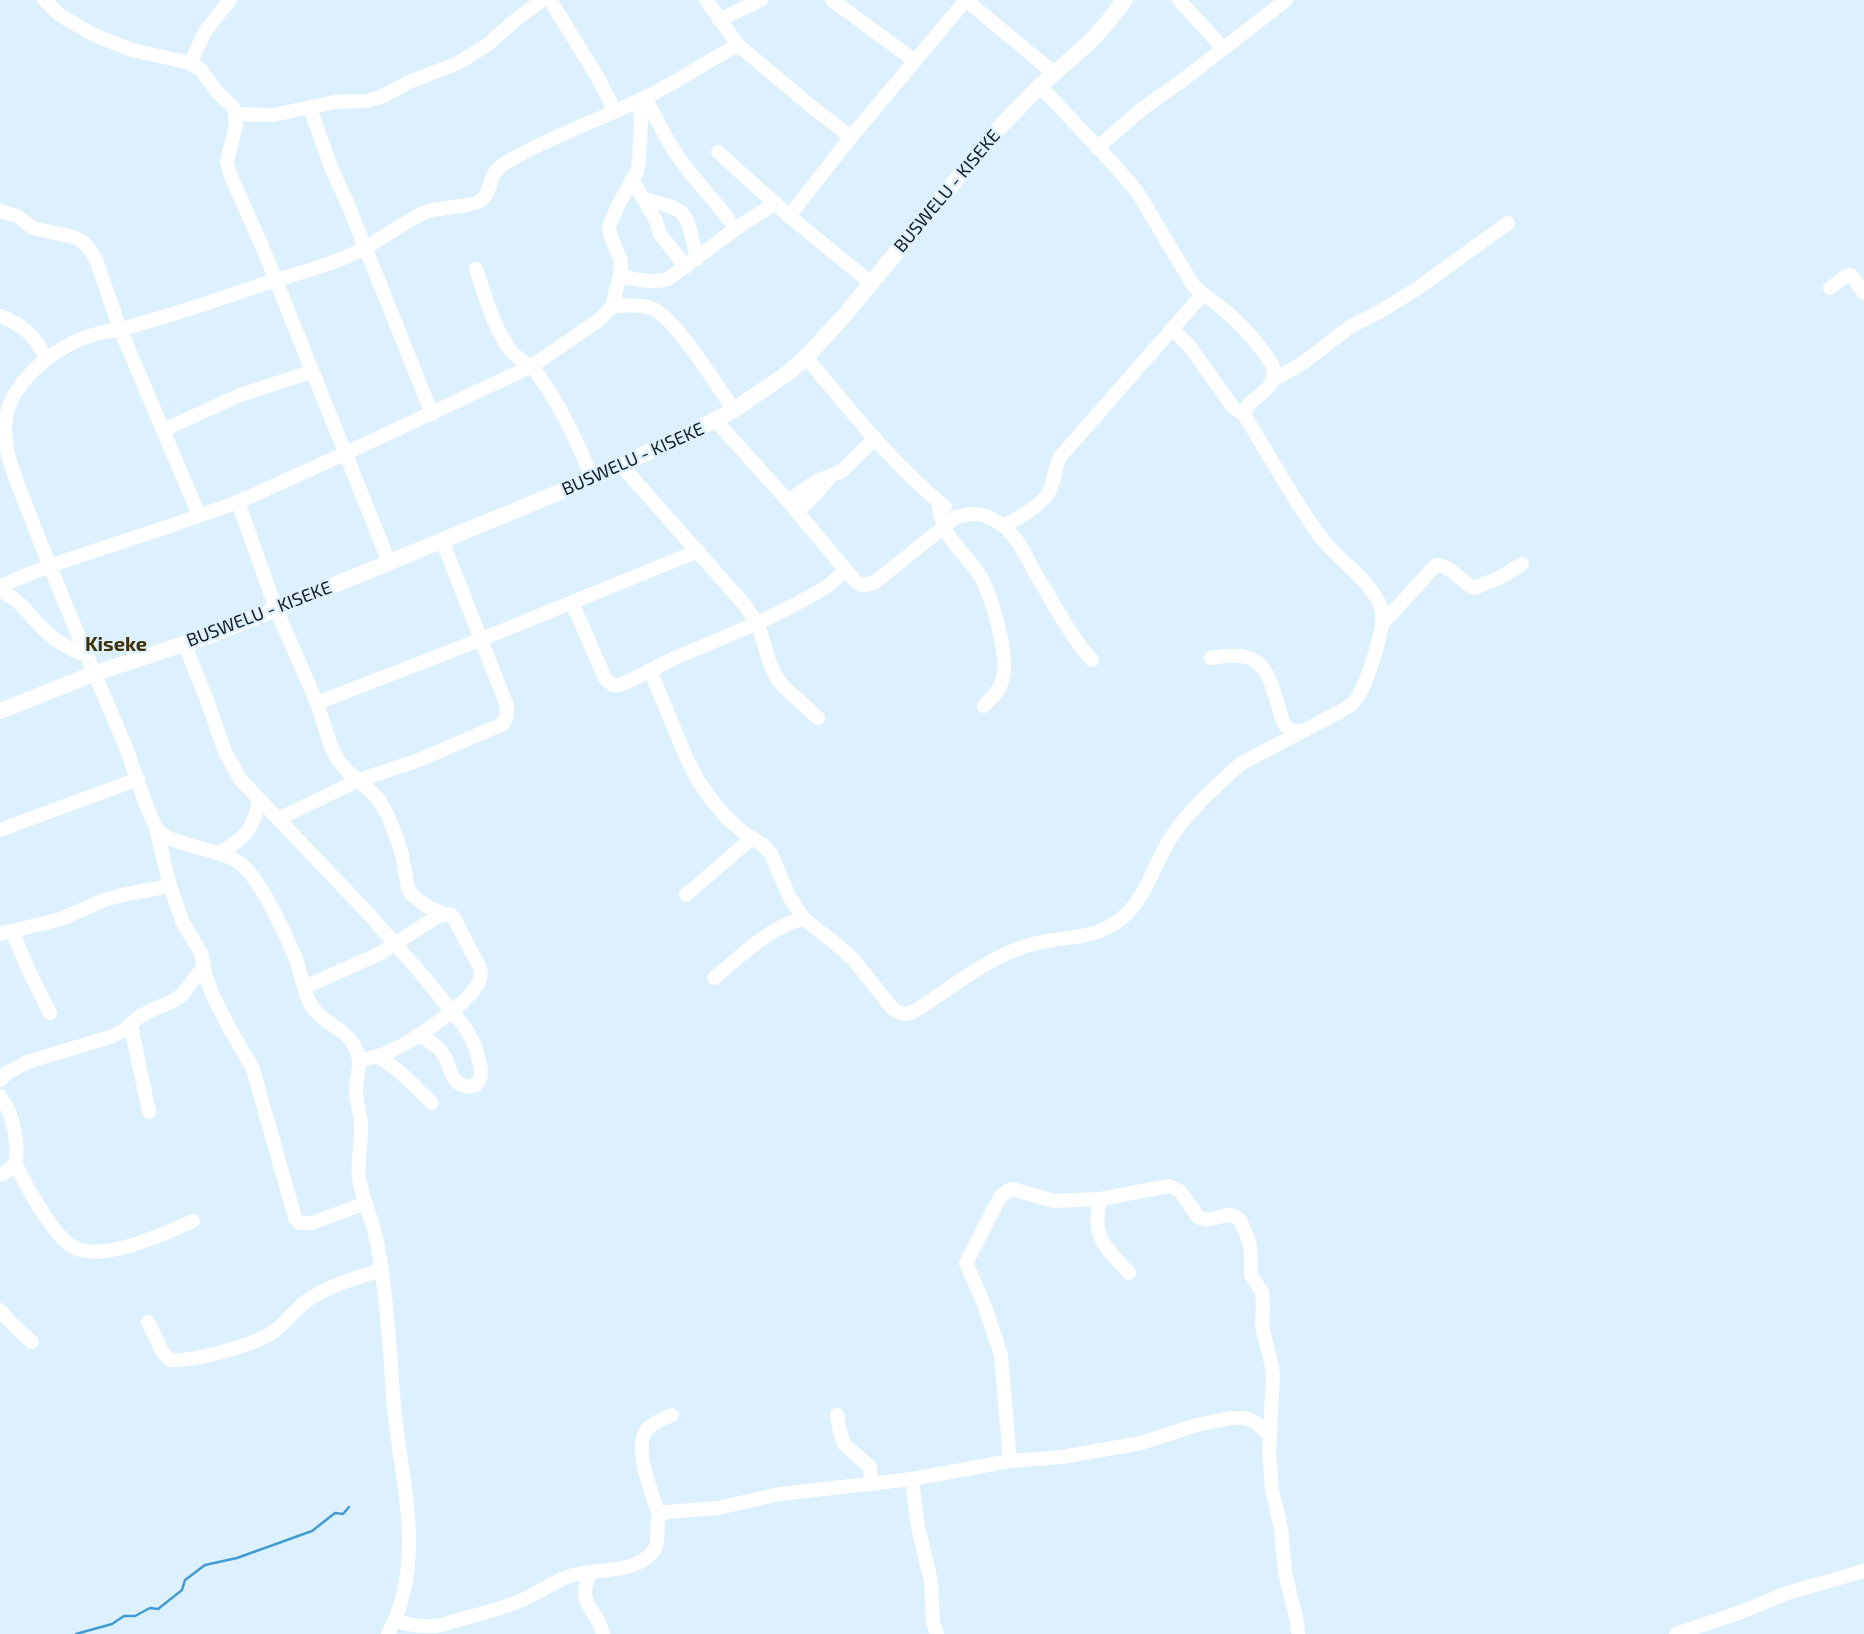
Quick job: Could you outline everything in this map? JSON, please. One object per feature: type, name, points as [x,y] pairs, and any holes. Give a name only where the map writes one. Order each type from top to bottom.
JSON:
[{"type":"main road","name":"BUSWELU - KISEKE","points":[[0,711],[93,674],[208,636],[555,494],[716,421],[734,410],[769,387],[806,358],[844,316],[999,128],[1040,86],[1106,25],[1125,0]]},
{"type":"street","points":[[44,0],[60,15],[94,35],[132,50],[190,63],[201,70],[212,86],[233,107],[236,125],[227,161],[230,174],[264,251],[389,562]]},
{"type":"street","points":[[190,63],[206,30],[230,0]]},
{"type":"street","points":[[235,114],[273,115],[335,102],[366,101],[380,97],[409,82],[458,63],[487,45],[542,0]]},
{"type":"street","points":[[550,0],[598,78],[615,111]]},
{"type":"street","points":[[706,0],[738,45],[851,137]]},
{"type":"street","points":[[719,20],[761,0]]},
{"type":"street","points":[[832,0],[915,61]]},
{"type":"street","points":[[789,216],[851,137],[966,0],[1054,74]]},
{"type":"street","points":[[1179,0],[1223,48]]},
{"type":"street","points":[[1097,148],[1142,109],[1286,0]]},
{"type":"street","points":[[366,1203],[312,1224],[300,1222],[295,1218],[253,1069],[213,996],[201,952],[184,923],[170,886],[156,828],[138,779],[49,566],[6,449],[4,422],[9,403],[26,378],[46,359],[67,345],[103,332],[120,330],[315,269],[365,248],[401,225],[430,211],[441,207],[472,204],[480,201],[487,192],[492,176],[500,166],[560,135],[642,99],[738,45]]},
{"type":"street","points":[[1040,86],[1138,193],[1177,260],[1202,294],[1212,300],[1236,321],[1269,359],[1274,371],[1273,380],[1266,391],[1248,405],[1244,414]]},
{"type":"street","points":[[0,586],[49,566],[238,502],[432,414],[532,366],[599,320],[612,306],[620,276],[620,261],[609,226],[619,202],[637,172],[640,154],[642,99]]},
{"type":"street","points":[[642,99],[682,163],[709,194],[728,220]]},
{"type":"street","points":[[310,108],[316,129],[432,414]]},
{"type":"street","points":[[718,152],[776,202],[789,216],[871,283]]},
{"type":"street","points":[[633,181],[656,221],[660,234],[692,263]]},
{"type":"street","points":[[644,199],[682,211],[687,218],[692,263]]},
{"type":"street","points":[[620,276],[660,282],[668,279],[741,225],[776,202]]},
{"type":"street","points":[[0,211],[17,216],[33,228],[63,234],[83,242],[96,260],[120,330],[199,515]]},
{"type":"street","points":[[1273,380],[1303,363],[1352,326],[1418,288],[1508,223]]},
{"type":"street","points":[[476,270],[508,349],[532,366],[554,398],[592,477]]},
{"type":"street","points":[[1830,288],[1846,276],[1851,275],[1864,293]]},
{"type":"street","points":[[1004,526],[1026,513],[1042,500],[1049,491],[1056,464],[1060,457],[1202,294]]},
{"type":"street","points":[[612,306],[651,308],[668,319],[681,333],[734,410]]},
{"type":"street","points":[[0,316],[25,330],[37,340],[46,359]]},
{"type":"street","points":[[650,670],[686,757],[699,782],[729,820],[763,845],[771,854],[790,898],[804,919],[852,959],[892,1008],[900,1013],[910,1012],[1004,955],[1022,947],[1045,941],[1089,936],[1108,927],[1123,917],[1134,905],[1168,843],[1191,813],[1242,763],[1343,710],[1354,702],[1365,681],[1383,623],[1382,607],[1376,597],[1318,534],[1288,489],[1244,414],[1230,402],[1190,347],[1173,329]]},
{"type":"street","points":[[806,358],[875,438],[938,502],[956,517]]},
{"type":"street","points":[[163,430],[240,395],[312,372]]},
{"type":"street","points":[[716,421],[793,506],[855,581],[862,585],[874,583],[956,517],[966,514],[984,514],[1004,526],[1015,536],[1031,568],[1070,631],[1092,660]]},
{"type":"street","points":[[793,506],[815,482],[842,471],[875,438]]},
{"type":"street","points":[[621,465],[656,507],[698,551],[758,624],[776,677],[818,718]]},
{"type":"street","points":[[238,502],[276,608],[317,703],[331,746],[338,760],[349,773],[379,800],[388,816],[398,842],[408,888],[412,895],[428,907],[444,914]]},
{"type":"street","points":[[938,502],[947,533],[989,592],[994,610],[1002,650],[1003,680],[1000,687],[984,706]]},
{"type":"street","points":[[278,819],[359,780],[419,760],[503,724],[507,716],[507,706],[442,540]]},
{"type":"street","points":[[317,703],[482,639],[698,551]]},
{"type":"street","points":[[1383,623],[1436,565],[1445,567],[1467,585],[1474,588],[1499,578],[1522,564]]},
{"type":"street","points":[[572,603],[606,680],[613,685],[619,685],[758,624],[826,588],[845,569]]},
{"type":"street","points":[[0,591],[15,599],[57,641],[75,652],[86,655]]},
{"type":"street","points":[[184,643],[232,767],[258,800],[366,911],[424,977],[466,1029],[476,1048],[481,1069],[481,1076],[476,1085],[469,1087],[456,1082],[452,1077],[443,1054],[435,1045],[418,1035]]},
{"type":"street","points":[[1211,658],[1240,655],[1258,662],[1266,670],[1272,682],[1283,723],[1293,731],[1304,731]]},
{"type":"street","points":[[0,830],[138,779]]},
{"type":"street","points":[[218,853],[234,845],[245,836],[256,816],[258,800]]},
{"type":"street","points":[[156,828],[170,837],[218,853],[244,866],[259,885],[294,956],[305,987],[307,999],[319,1014],[343,1032],[356,1049],[360,1060],[356,1088],[361,1122],[359,1174],[378,1246],[395,1416],[408,1510],[410,1543],[408,1576],[395,1621],[388,1634]]},
{"type":"street","points":[[686,894],[752,838]]},
{"type":"street","points":[[50,1014],[29,971],[6,932],[61,919],[122,895],[170,886]]},
{"type":"street","points":[[305,987],[379,954],[438,916],[450,914],[454,918],[481,970],[480,980],[475,989],[451,1011],[418,1035],[392,1050],[378,1056],[360,1060]]},
{"type":"street","points":[[714,978],[772,932],[787,923],[804,919]]},
{"type":"street","points":[[0,1080],[7,1073],[26,1062],[110,1037],[131,1026],[139,1017],[182,995],[204,966]]},
{"type":"street","points":[[131,1026],[149,1112]]},
{"type":"street","points":[[378,1056],[432,1103]]},
{"type":"street","points":[[0,1096],[10,1113],[14,1126],[15,1163],[24,1182],[59,1235],[74,1248],[93,1252],[126,1247],[156,1237],[193,1220]]},
{"type":"street","points":[[0,1175],[10,1170],[15,1163]]},
{"type":"street","points":[[1010,1461],[1001,1355],[984,1304],[967,1266],[967,1260],[1000,1197],[1006,1191],[1012,1189],[1054,1201],[1100,1199],[1169,1186],[1180,1191],[1198,1217],[1207,1220],[1226,1214],[1234,1216],[1240,1220],[1249,1241],[1252,1275],[1262,1292],[1263,1298],[1262,1326],[1273,1376],[1270,1435],[1272,1490],[1281,1528],[1285,1572],[1298,1634]]},
{"type":"street","points":[[1100,1199],[1096,1220],[1100,1239],[1129,1273]]},
{"type":"street","points":[[148,1322],[163,1354],[170,1360],[200,1357],[227,1350],[270,1334],[300,1306],[323,1291],[381,1270]]},
{"type":"street","points":[[0,1310],[32,1342]]},
{"type":"street","points":[[395,1621],[416,1626],[429,1627],[441,1625],[522,1600],[560,1579],[574,1574],[626,1567],[650,1555],[656,1548],[659,1515],[644,1466],[641,1449],[642,1439],[646,1430],[672,1415]]},
{"type":"street","points":[[837,1415],[842,1440],[846,1446],[868,1464],[871,1471],[871,1484]]},
{"type":"street","points":[[659,1515],[666,1512],[718,1508],[780,1494],[912,1479],[1010,1461],[1062,1457],[1141,1443],[1197,1425],[1232,1418],[1245,1418],[1254,1422],[1270,1435]]},
{"type":"street","points":[[912,1479],[918,1527],[931,1581],[933,1623],[937,1634]]},
{"type":"street","points":[[590,1572],[584,1596],[586,1604],[599,1623],[603,1634]]},
{"type":"street","points":[[1676,1634],[1741,1612],[1787,1593],[1864,1572]]},
{"type":"waterway","points":[[76,1634],[112,1624],[124,1616],[135,1616],[150,1608],[158,1609],[182,1590],[185,1580],[205,1565],[237,1558],[312,1531],[335,1513],[343,1514],[349,1507]]},
{"type":"district","name":"Kiseke","points":[[116,644]]}]
